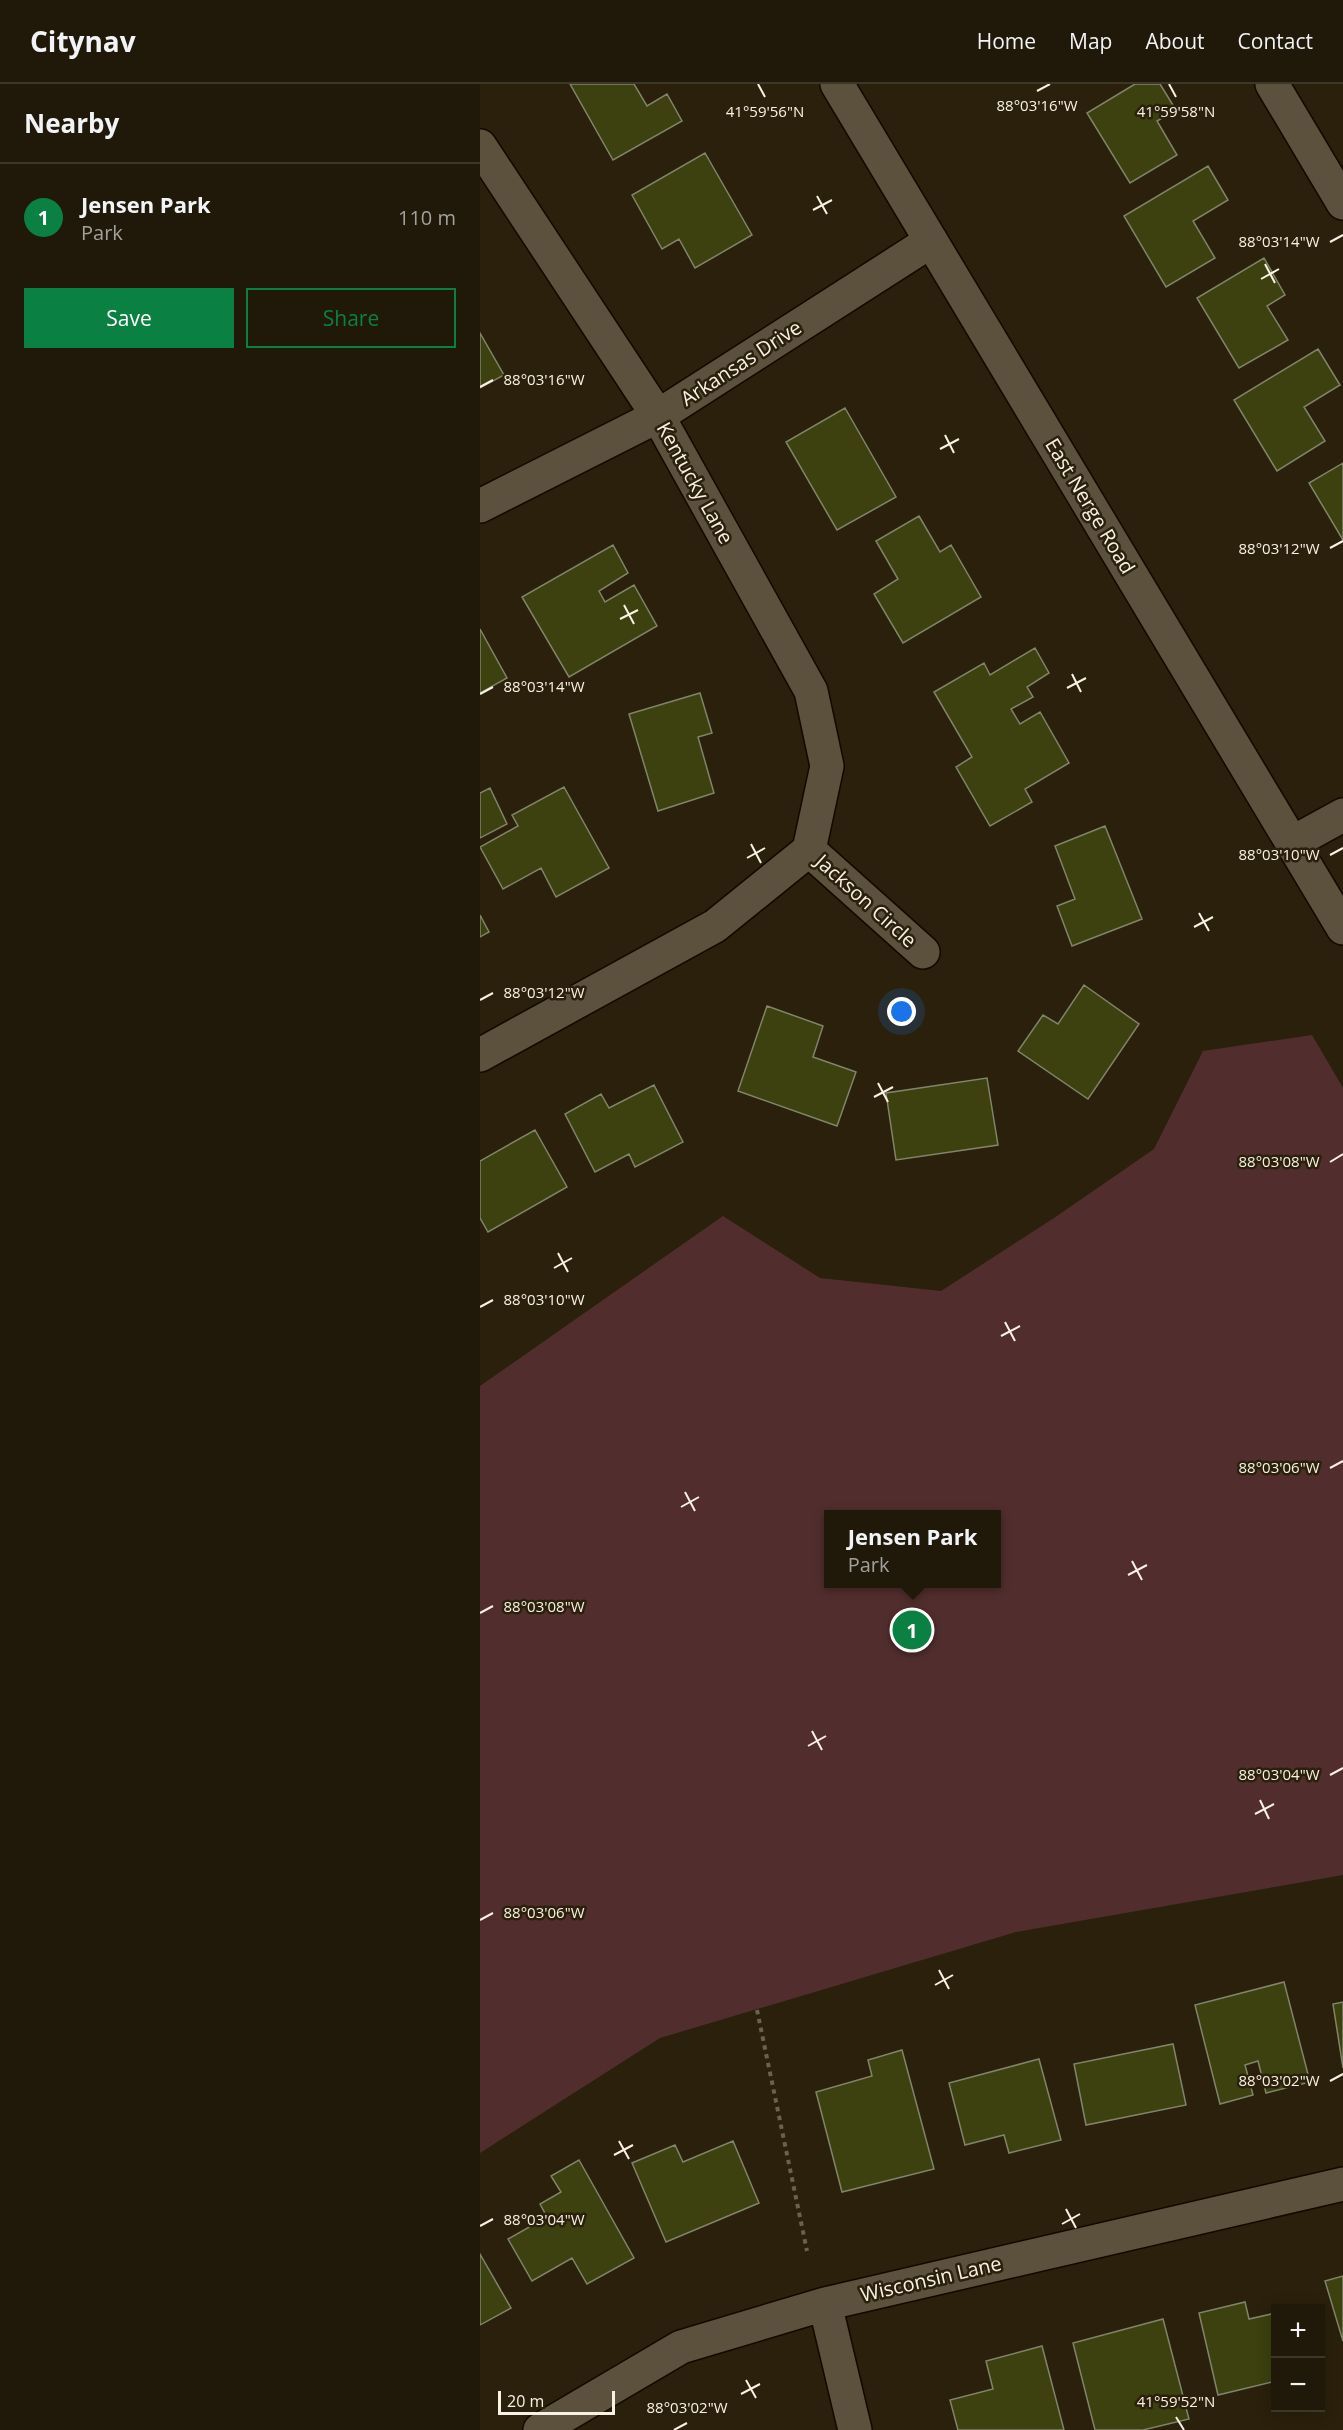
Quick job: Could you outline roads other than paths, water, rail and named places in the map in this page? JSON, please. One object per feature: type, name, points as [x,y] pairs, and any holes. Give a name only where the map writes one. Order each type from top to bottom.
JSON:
[{"type":"street","name":"East Nerge Road","points":[[837,84],[1343,928]]},
{"type":"street","points":[[1272,84],[1338,184]]},
{"type":"street","name":"Kentucky Lane","points":[[480,146],[658,416],[811,691],[827,766],[809,850]]},
{"type":"street","name":"Arkansas Drive","points":[[480,506],[658,416],[931,241]]},
{"type":"street","points":[[1292,843],[1343,815]]},
{"type":"street","points":[[480,1055],[715,926],[809,850]]},
{"type":"street","name":"Jackson Circle","points":[[809,850],[923,952]]},
{"type":"street","name":"Wisconsin Lane","points":[[540,2430],[681,2347],[825,2304],[1343,2184]]},
{"type":"street","points":[[825,2304],[855,2430]]},
{"type":"place","name":"Jensen Park","points":[[912,1630]]}]
